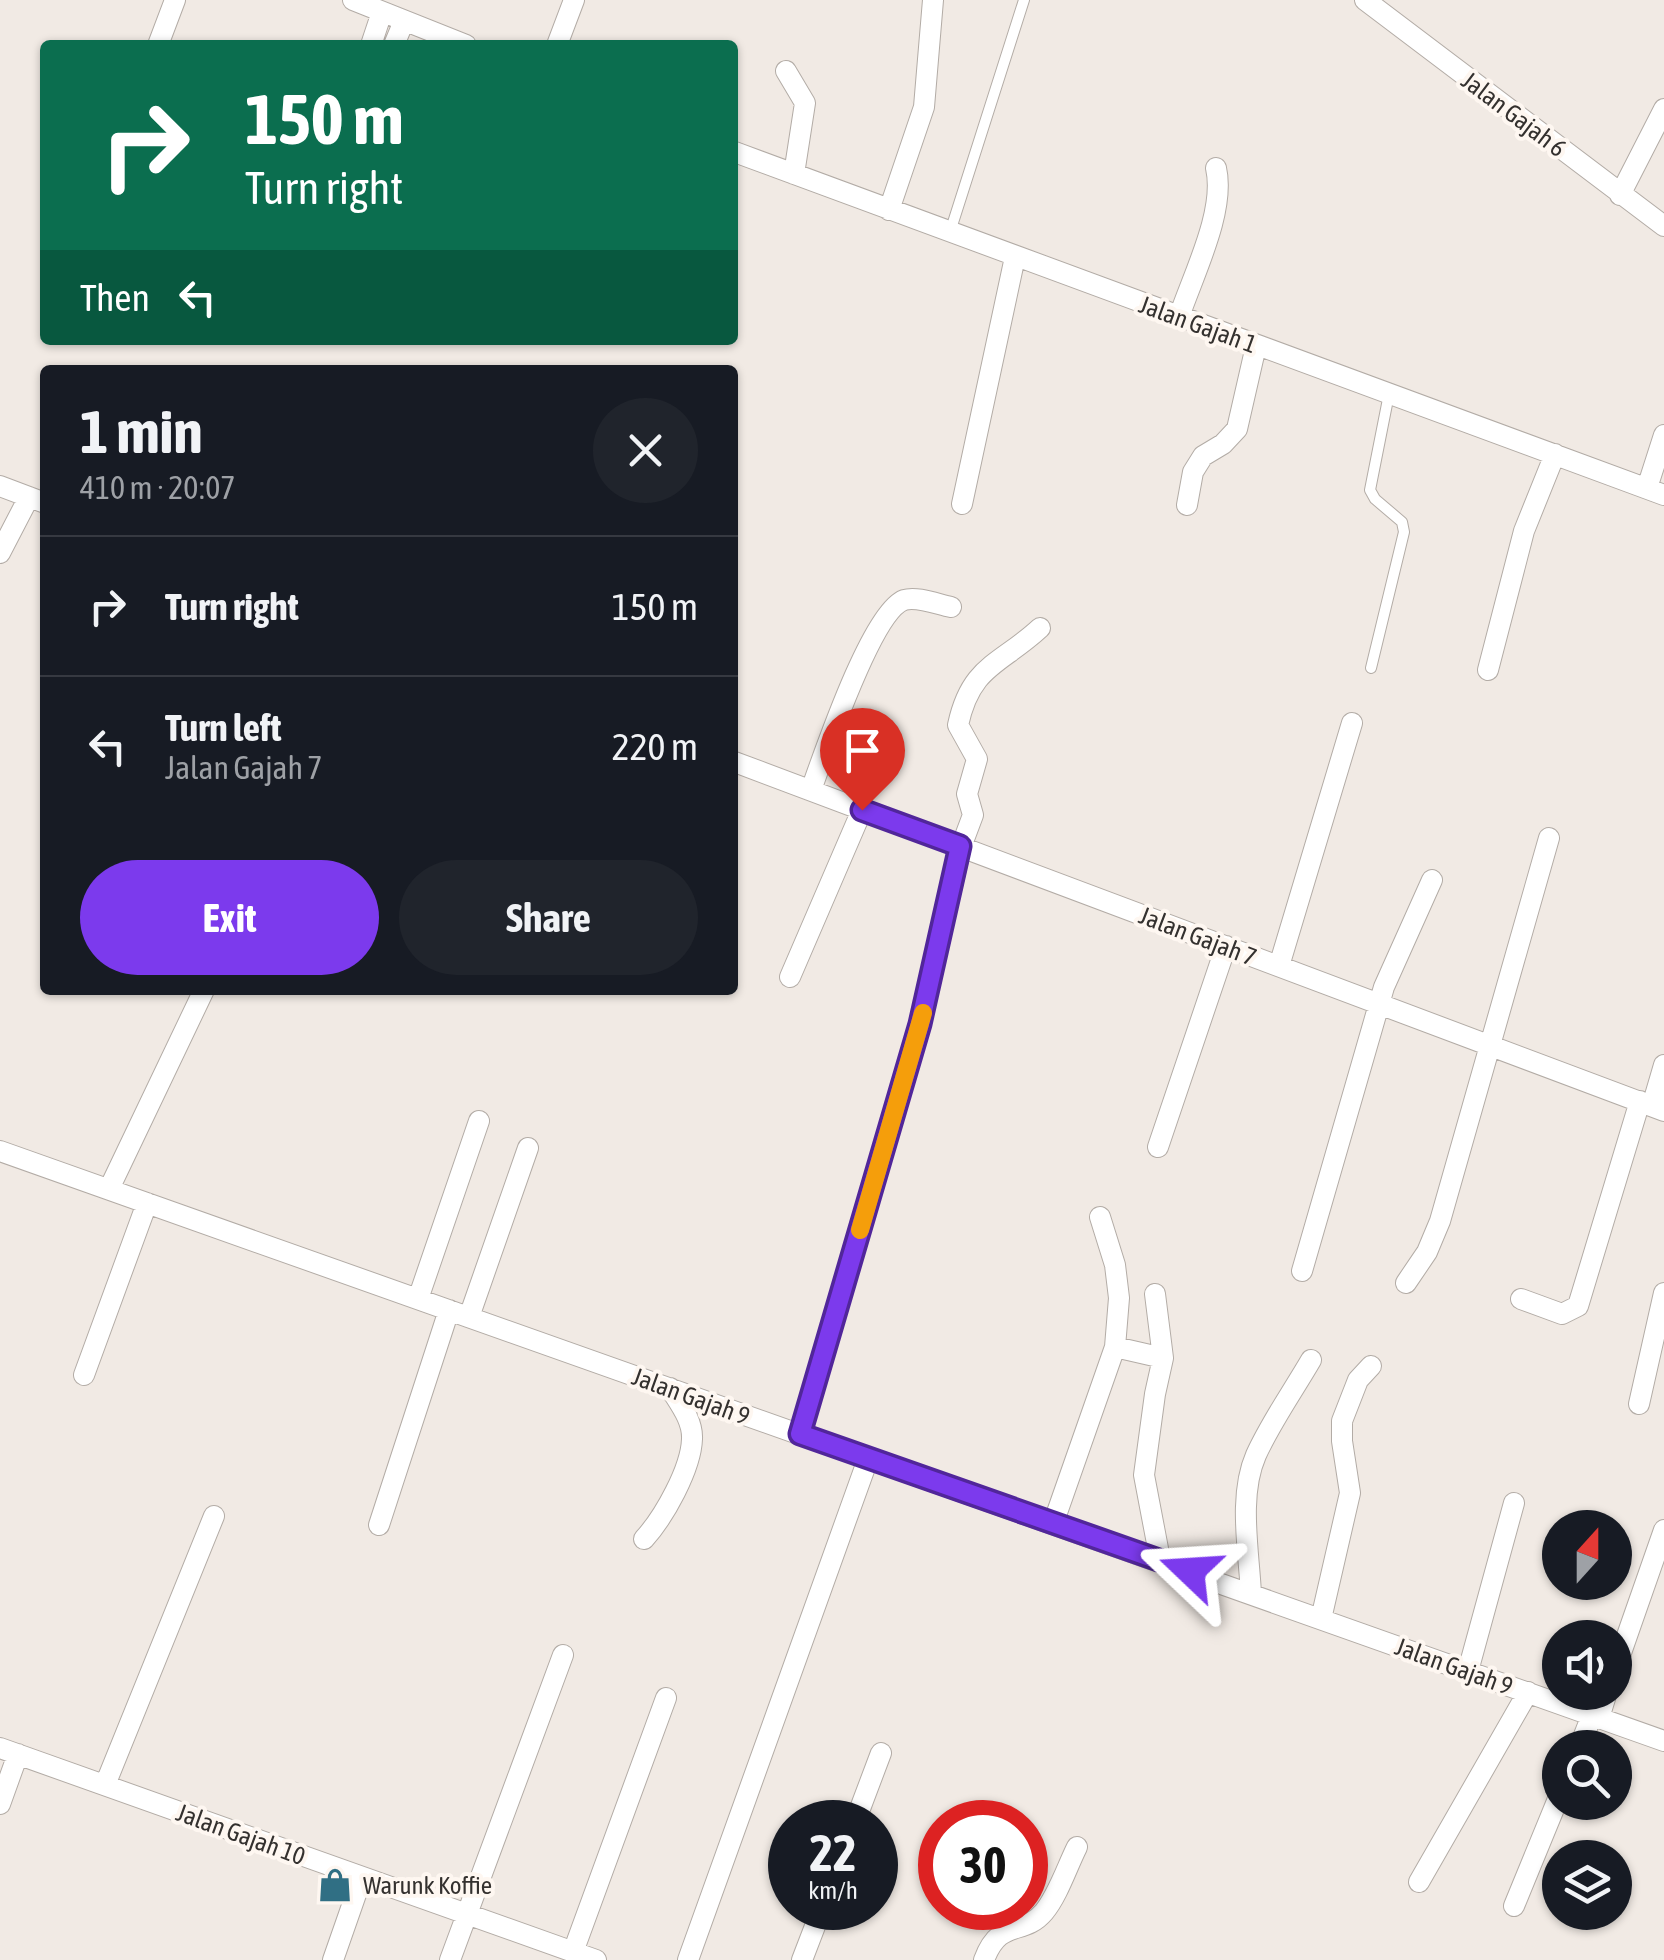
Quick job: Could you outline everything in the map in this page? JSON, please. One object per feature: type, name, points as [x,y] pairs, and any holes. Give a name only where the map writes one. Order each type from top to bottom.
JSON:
[{"type":"street","points":[[160,40],[175,0]]},
{"type":"street","points":[[353,0],[453,40]]},
{"type":"street","points":[[559,40],[574,0]]},
{"type":"street","points":[[889,210],[924,107],[933,0]]},
{"type":"street","name":"Jalan Gajah 6","points":[[1365,0],[1664,226]]},
{"type":"street","points":[[373,40],[382,12]]},
{"type":"street","points":[[396,40],[404,21]]},
{"type":"street","points":[[786,72],[805,102],[794,174]]},
{"type":"street","points":[[1620,195],[1664,108]]},
{"type":"street","name":"Jalan Gajah 1","points":[[738,153],[1656,492]]},
{"type":"street","points":[[1178,318],[1216,209],[1220,188],[1216,168]]},
{"type":"street","points":[[962,504],[1015,257]]},
{"type":"street","points":[[1187,505],[1193,472],[1203,456],[1223,444],[1237,428],[1256,346]]},
{"type":"street","points":[[1656,492],[1664,435]]},
{"type":"street","points":[[1488,670],[1524,531],[1555,454]]},
{"type":"street","points":[[0,486],[37,500],[0,553]]},
{"type":"street","points":[[811,790],[878,628],[898,602],[910,598],[950,607]]},
{"type":"street","points":[[800,1434],[920,1024],[960,846],[972,819],[967,791],[977,759],[958,725],[962,708],[971,685],[990,664],[1018,648],[1040,628]]},
{"type":"street","points":[[1279,966],[1352,723]]},
{"type":"street","name":"Jalan Gajah 7","points":[[738,763],[1652,1106]]},
{"type":"street","points":[[790,977],[862,810]]},
{"type":"street","points":[[1406,1282],[1427,1252],[1440,1220],[1549,838]]},
{"type":"street","points":[[1302,1271],[1384,987],[1432,880]]},
{"type":"street","points":[[1158,1147],[1226,946]]},
{"type":"street","points":[[109,1189],[202,995]]},
{"type":"street","points":[[1521,1299],[1562,1314],[1578,1306],[1664,1065]]},
{"type":"street","points":[[418,1299],[479,1121]]},
{"type":"street","points":[[379,1526],[459,1313],[528,1148]]},
{"type":"street","name":"Jalan Gajah 9","points":[[0,1151],[1664,1741]]},
{"type":"street","points":[[84,1376],[147,1203]]},
{"type":"street","points":[[1053,1524],[1116,1346],[1119,1298],[1115,1266],[1100,1217]]},
{"type":"street","points":[[1639,1404],[1664,1293]]},
{"type":"street","points":[[1155,1294],[1163,1358],[1144,1475],[1160,1560]]},
{"type":"street","points":[[1116,1346],[1163,1358]]},
{"type":"street","points":[[1251,1594],[1247,1516],[1250,1475],[1256,1456],[1310,1360]]},
{"type":"street","points":[[1322,1619],[1350,1493],[1342,1420],[1358,1380],[1371,1366]]},
{"type":"street","points":[[644,1539],[668,1507],[690,1454],[693,1436],[686,1413],[670,1388]]},
{"type":"street","points":[[688,1960],[868,1459]]},
{"type":"street","points":[[1468,1671],[1514,1503]]},
{"type":"street","points":[[104,1785],[214,1516]]},
{"type":"street","points":[[1632,1621],[1664,1530]]},
{"type":"street","points":[[450,1960],[563,1655]]},
{"type":"street","points":[[1418,1882],[1528,1692]]},
{"type":"street","points":[[571,1956],[666,1698]]},
{"type":"street","points":[[1589,1730],[1599,1710]]},
{"type":"street","points":[[0,1804],[9,1751]]},
{"type":"street","name":"Jalan Gajah 10","points":[[9,1751],[466,1914],[571,1956],[596,1960]]},
{"type":"street","points":[[863,1800],[881,1753]]},
{"type":"street","points":[[1514,1906],[1549,1820]]},
{"type":"street","points":[[984,1960],[998,1935],[1044,1912],[1077,1847]]},
{"type":"street","points":[[333,1960],[362,1877]]},
{"type":"street","points":[[802,1960],[814,1930]]},
{"type":"lane","points":[[949,233],[1024,0]]},
{"type":"lane","points":[[1371,668],[1404,527],[1370,490],[1389,393]]},
{"type":"slow traffic","points":[[860,1230],[923,1013]]},
{"type":"place","name":"Warunk Koffie","points":[[335,1885]]},
{"type":"route","points":[[862,810],[960,846],[920,1024],[800,1434],[1190,1571]]}]
